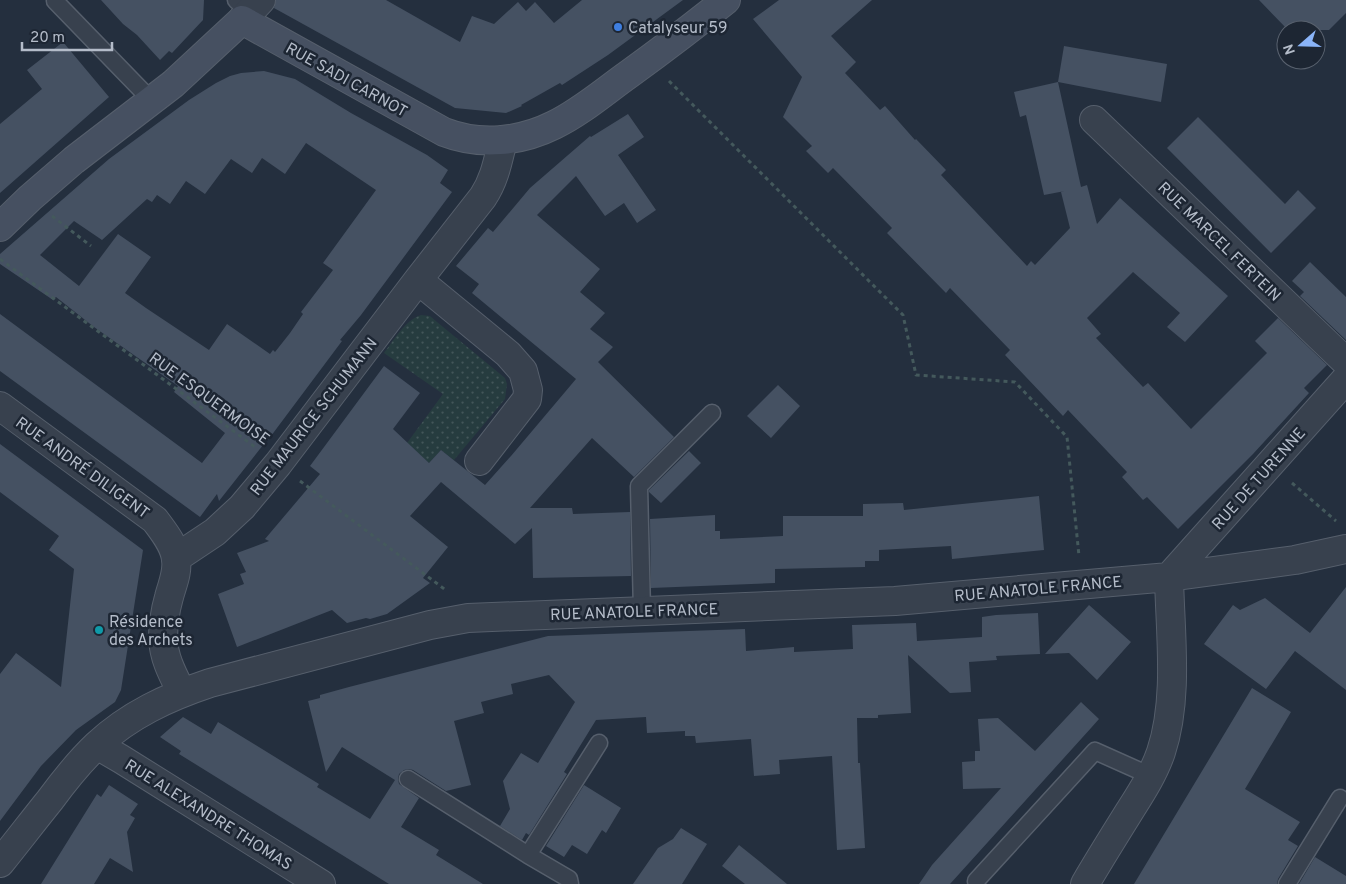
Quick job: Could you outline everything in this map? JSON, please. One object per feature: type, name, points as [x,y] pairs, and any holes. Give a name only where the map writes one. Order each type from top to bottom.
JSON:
[{"type":"street","name":"RUE SADI CARNOT","points":[[0,227],[74,160],[152,101],[195,65],[247,8],[444,132],[469,140],[485,141],[503,140],[532,134],[555,125],[649,60],[721,2]]},
{"type":"street","name":"RUE MARCEL FERTEIN","points":[[1094,120],[1346,362]]},
{"type":"street","name":"RUE MAURICE SCHUMANN","points":[[176,558],[215,532],[242,507],[278,464],[483,197],[495,175],[503,140]]},
{"type":"street","points":[[418,280],[508,354],[523,371],[528,390],[527,398],[479,461]]},
{"type":"street","name":"RUE DE TURENNE","points":[[1169,576],[1346,379]]},
{"type":"street","name":"RUE ANDRÉ DILIGENT","points":[[0,406],[154,520],[164,532],[176,558]]},
{"type":"street","name":"RUE ANATOLE FRANCE","points":[[0,863],[70,774],[97,745],[124,723],[145,710],[182,693],[219,681],[421,627],[468,618],[870,602],[1169,576],[1294,560],[1346,549]]},
{"type":"street","points":[[176,558],[177,568],[165,613],[164,641],[170,670],[182,693]]},
{"type":"street","points":[[1085,884],[1151,776],[1161,752],[1170,711],[1172,658],[1169,576]]},
{"type":"street","name":"RUE ALEXANDRE THOMAS","points":[[97,745],[320,884]]},
{"type":"lane","points":[[55,1],[152,101]]},
{"type":"lane","points":[[642,611],[639,486],[712,413]]},
{"type":"lane","points":[[528,855],[599,743]]},
{"type":"lane","points":[[976,881],[1095,751],[1151,776]]},
{"type":"lane","points":[[408,779],[569,879],[570,884]]},
{"type":"lane","points":[[1287,884],[1340,798]]},
{"type":"path","points":[[649,60],[903,315],[916,375],[1015,382],[1067,437],[1080,562]]},
{"type":"path","points":[[30,198],[91,246]]},
{"type":"path","name":"RUE ESQUERMOISE","points":[[0,259],[462,602],[468,618]]},
{"type":"path","points":[[1270,464],[1338,522]]},
{"type":"green space","points":[[421,315],[430,316],[505,378],[507,384],[505,399],[454,460],[441,450],[429,463],[407,443],[443,394],[384,353],[405,326]]},
{"type":"building","points":[[101,0],[204,0],[203,20],[172,53],[169,51],[160,60]]},
{"type":"building","points":[[276,0],[386,0],[460,42],[472,16],[494,24],[518,2],[526,11],[535,2],[554,23],[582,0],[683,0],[608,55],[562,85],[560,83],[522,106],[506,113],[455,108],[274,8]]},
{"type":"building","points":[[779,0],[872,0],[831,36],[856,62],[845,73],[880,110],[885,106],[915,140],[946,170],[941,175],[1027,266],[1031,261],[1035,265],[1070,228],[1061,192],[1065,191],[1044,195],[1026,115],[1020,117],[1014,92],[1058,82],[1081,187],[1087,185],[1097,224],[1120,198],[1228,296],[1185,342],[1167,327],[1180,313],[1133,272],[1087,318],[1101,334],[1096,338],[1143,387],[1148,383],[1191,429],[1267,353],[1255,341],[1278,318],[1327,365],[1304,388],[1309,393],[1253,454],[1178,529],[1147,497],[1143,500],[1122,477],[1127,472],[1068,410],[1063,416],[1005,355],[1010,350],[950,288],[946,293],[887,233],[892,228],[833,168],[828,173],[806,151],[812,146],[783,117],[802,77],[753,19]]},
{"type":"building","points":[[1259,0],[1346,0],[1346,13],[1329,30],[1326,30],[1326,20],[1278,20]]},
{"type":"building","points":[[63,42],[109,97],[0,193],[0,124],[42,89],[27,70]]},
{"type":"building","points":[[1064,46],[1167,64],[1161,102],[1058,82]]},
{"type":"building","points":[[264,71],[295,79],[351,113],[427,155],[448,170],[440,183],[452,192],[361,315],[340,340],[342,341],[268,440],[219,501],[217,494],[200,517],[0,371],[0,314],[202,463],[225,433],[174,392],[178,386],[94,327],[56,297],[53,300],[0,264],[0,254],[109,159],[189,100],[216,83],[241,73]],"holes":[[[306,143],[376,190],[323,263],[333,270],[301,312],[303,314],[290,333],[275,352],[273,350],[270,354],[227,324],[209,350],[125,293],[151,257],[118,234],[79,286],[40,255],[74,221],[102,240],[147,199],[152,202],[157,195],[170,204],[186,181],[205,194],[231,159],[252,173],[262,158],[285,174]]]},
{"type":"building","points":[[628,114],[644,137],[618,155],[656,210],[637,223],[624,203],[605,216],[576,176],[537,215],[600,269],[580,292],[605,313],[590,329],[613,347],[598,362],[674,437],[634,477],[592,438],[530,508],[572,508],[573,514],[630,512],[631,576],[533,578],[532,528],[515,544],[441,482],[410,516],[448,547],[423,578],[430,583],[387,614],[347,623],[332,610],[237,647],[218,594],[244,584],[240,574],[246,572],[237,553],[269,541],[265,539],[320,474],[310,466],[384,366],[420,393],[393,429],[429,463],[441,450],[485,485],[576,379],[472,293],[479,284],[456,266],[488,228],[493,232],[530,188],[590,136]]},
{"type":"building","points":[[1198,117],[1285,204],[1298,190],[1316,208],[1271,253],[1167,148]]},
{"type":"building","points":[[1310,262],[1346,297],[1346,340],[1300,296],[1304,292],[1292,281]]},
{"type":"building","points":[[778,385],[800,406],[771,438],[747,416]]},
{"type":"building","name":"Résidence des Archets","points":[[0,444],[143,550],[121,690],[115,702],[76,730],[41,766],[0,821],[0,674],[16,653],[61,687],[74,569],[49,550],[59,536],[0,492]]},
{"type":"building","points":[[689,451],[701,463],[661,503],[649,490]]},
{"type":"building","points":[[1039,496],[1044,550],[952,559],[951,546],[879,550],[879,561],[865,561],[865,567],[775,569],[775,583],[651,588],[650,519],[715,515],[715,531],[720,531],[720,539],[783,536],[783,516],[863,516],[863,504],[903,503],[904,510]]},
{"type":"building","points":[[1346,587],[1346,690],[1295,651],[1266,689],[1204,644],[1233,605],[1240,610],[1265,598],[1310,633]]},
{"type":"building","points":[[1089,605],[1131,642],[1097,680],[1069,653],[1045,654]]},
{"type":"building","points":[[1038,613],[1040,654],[996,656],[997,660],[969,662],[971,692],[950,693],[908,655],[911,713],[878,715],[878,718],[857,718],[858,763],[860,763],[865,848],[837,850],[832,756],[779,760],[780,774],[754,776],[751,739],[696,743],[695,736],[685,736],[685,731],[647,733],[646,717],[596,720],[564,772],[567,774],[529,835],[526,833],[522,840],[500,826],[510,809],[503,781],[521,753],[538,763],[575,702],[549,675],[511,684],[513,694],[481,702],[484,713],[454,721],[471,785],[446,791],[413,770],[404,770],[399,774],[399,784],[419,798],[401,827],[439,850],[436,855],[483,884],[389,884],[179,754],[181,751],[160,737],[183,717],[211,734],[218,722],[319,784],[317,787],[370,819],[395,780],[342,747],[326,772],[308,701],[320,698],[320,695],[548,636],[745,629],[746,651],[794,647],[794,652],[853,649],[852,625],[916,623],[917,641],[982,637],[982,617]]},
{"type":"building","points":[[1252,688],[1291,712],[1245,789],[1300,822],[1288,840],[1298,846],[1278,879],[1277,884],[1134,884]]},
{"type":"building","points":[[1081,702],[1099,719],[1091,728],[950,884],[919,884],[932,865],[1001,788],[963,789],[962,762],[975,761],[975,751],[980,751],[978,719],[998,718],[1035,751]]},
{"type":"building","points":[[109,785],[138,804],[130,815],[135,818],[127,832],[133,872],[110,858],[94,884],[41,884],[97,794],[101,797]]},
{"type":"building","points":[[584,785],[621,808],[606,833],[602,830],[587,854],[572,845],[564,857],[546,846]]},
{"type":"building","points":[[681,828],[707,844],[682,884],[633,884],[658,848],[673,839]]},
{"type":"building","points":[[739,845],[787,884],[745,884],[722,866]]},
{"type":"building","points":[[1315,857],[1346,876],[1346,884],[1299,884]]},
{"type":"place","name":"Catalyseur 59","points":[[618,27]]},
{"type":"place","name":"Résidence des Archets","points":[[99,630]]}]
